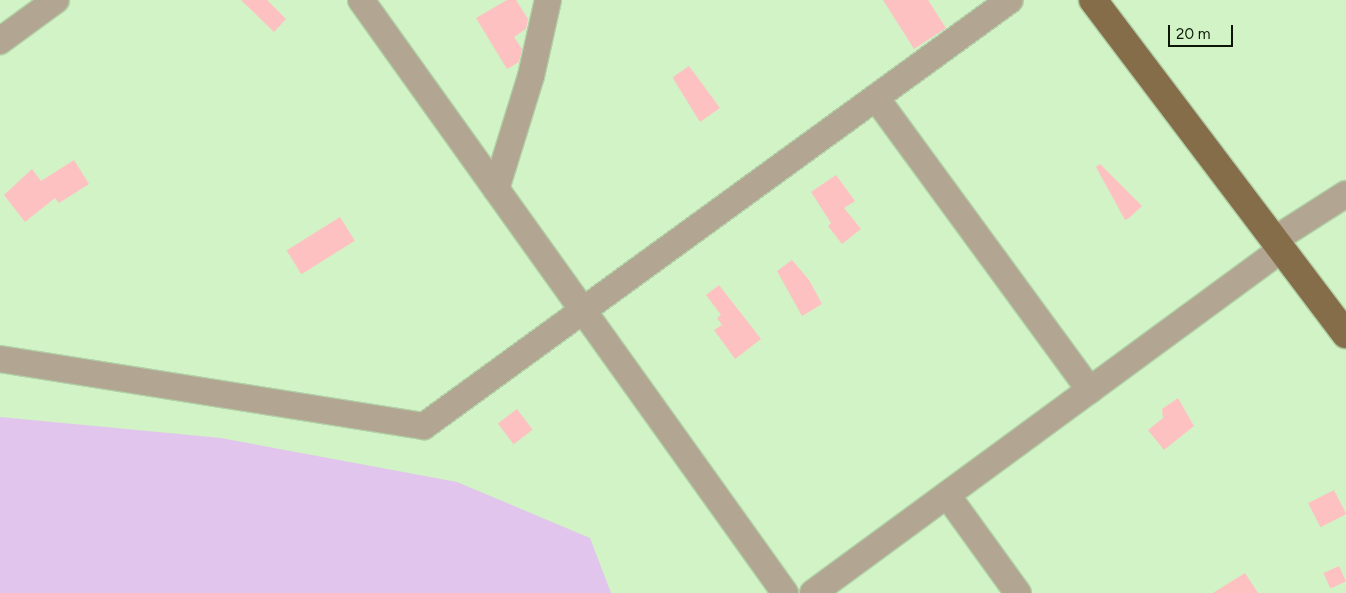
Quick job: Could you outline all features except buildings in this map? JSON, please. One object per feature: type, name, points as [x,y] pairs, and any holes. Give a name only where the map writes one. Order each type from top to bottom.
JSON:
[{"type":"main road","points":[[1093,0],[1346,334]]},
{"type":"street","points":[[0,41],[56,0]]},
{"type":"street","points":[[361,0],[785,593]]},
{"type":"street","points":[[496,189],[531,76],[548,0]]},
{"type":"street","points":[[0,358],[424,426],[1010,0]]},
{"type":"street","points":[[876,98],[1090,390]]},
{"type":"street","points":[[813,593],[1090,390],[1278,244],[1346,194]]},
{"type":"street","points":[[947,495],[1018,593]]},
{"type":"shaded area","points":[[0,417],[221,438],[457,482],[590,538],[611,593],[0,593]]}]
